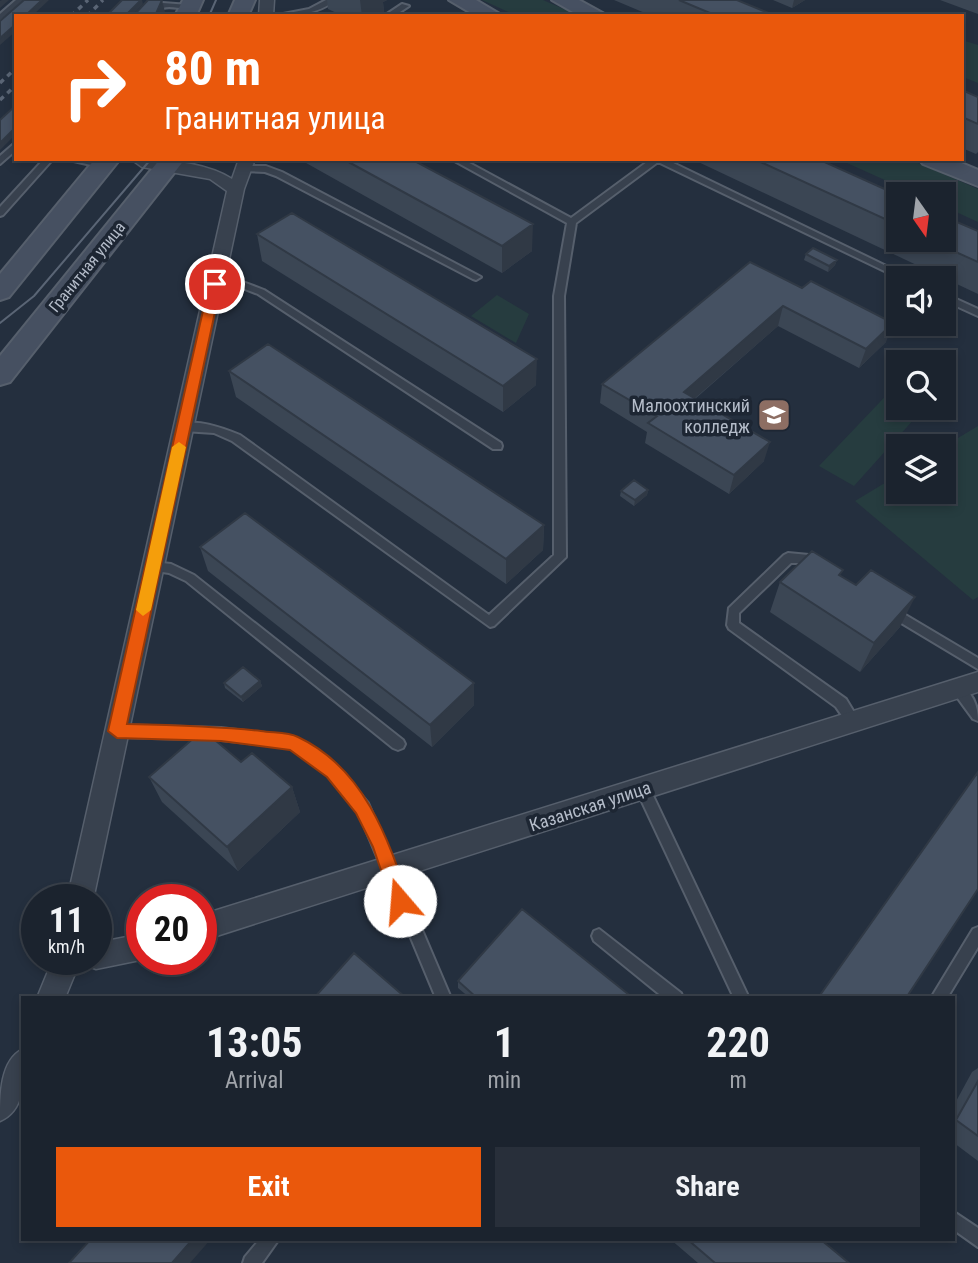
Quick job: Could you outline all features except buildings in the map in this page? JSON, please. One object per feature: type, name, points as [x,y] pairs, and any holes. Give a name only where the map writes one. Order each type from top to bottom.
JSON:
[{"type":"street","points":[[459,0],[489,14]]},
{"type":"street","points":[[562,0],[594,14]]},
{"type":"street","points":[[936,161],[978,179]]},
{"type":"street","points":[[0,291],[106,162]]},
{"type":"street","points":[[171,163],[215,175],[236,189]]},
{"type":"street","name":"Гранитная улица","points":[[0,375],[171,163]]},
{"type":"street","points":[[84,884],[236,189],[246,164]]},
{"type":"street","name":"Казанская улица","points":[[217,923],[968,685]]},
{"type":"street","points":[[52,996],[60,975]]},
{"type":"street","points":[[0,1106],[21,1067]]},
{"type":"lane","points":[[0,19],[21,0]]},
{"type":"lane","points":[[291,14],[311,11],[332,0]]},
{"type":"lane","points":[[147,14],[163,5],[189,7]]},
{"type":"lane","points":[[391,14],[405,6]]},
{"type":"lane","points":[[311,11],[316,14]]},
{"type":"lane","points":[[0,161],[14,148]]},
{"type":"lane","points":[[0,213],[48,161]]},
{"type":"lane","points":[[459,161],[572,222]]},
{"type":"lane","points":[[184,427],[216,429],[236,438],[490,622],[560,557],[559,296],[572,222],[655,161]]},
{"type":"lane","points":[[662,161],[886,268]]},
{"type":"lane","points":[[246,164],[279,174],[476,277]]},
{"type":"lane","points":[[215,284],[243,285],[261,292],[496,446]]},
{"type":"lane","points":[[956,302],[978,313]]},
{"type":"lane","points":[[828,573],[805,558],[788,558],[733,611],[733,625],[841,703],[854,722]]},
{"type":"lane","points":[[153,567],[171,569],[190,578],[398,744]]},
{"type":"lane","points":[[885,607],[978,664]]},
{"type":"lane","points":[[968,685],[978,715]]},
{"type":"lane","points":[[117,731],[221,734],[294,743],[333,771],[363,807],[390,869],[400,901],[443,996]]},
{"type":"lane","points":[[643,789],[741,996]]},
{"type":"lane","points":[[939,996],[978,934]]},
{"type":"lane","points":[[599,936],[674,996]]},
{"type":"lane","points":[[955,1221],[978,1239]]},
{"type":"lane","points":[[251,1263],[269,1241]]},
{"type":"green space","points":[[482,0],[543,0],[575,14],[513,14]]},
{"type":"green space","points":[[964,41],[978,45],[978,83],[964,77]]},
{"type":"green space","points":[[842,161],[914,161],[978,189],[978,222],[956,212],[956,182],[889,182]]},
{"type":"green space","points":[[497,295],[529,314],[516,343],[471,316]]},
{"type":"green space","points":[[886,396],[886,420],[913,420],[901,434],[886,434],[886,450],[854,486],[819,466]]},
{"type":"green space","points":[[978,426],[978,597],[973,600],[855,501],[886,482],[886,504],[956,504],[956,439]]},
{"type":"tram line","points":[[210,14],[216,0]]},
{"type":"tram line","points":[[0,323],[34,296],[149,161]]},
{"type":"railway","points":[[73,14],[88,0]]},
{"type":"railway","points":[[89,14],[103,0]]},
{"type":"railway","points":[[0,83],[14,70]]},
{"type":"railway","points":[[0,100],[14,87]]},
{"type":"slow traffic","points":[[143,610],[179,447]]},
{"type":"place","name":"Малоохтинский колледж","points":[[774,415]]},
{"type":"route","points":[[215,284],[117,731],[221,734],[294,743],[333,771],[363,807],[381,846],[400,901]]}]
